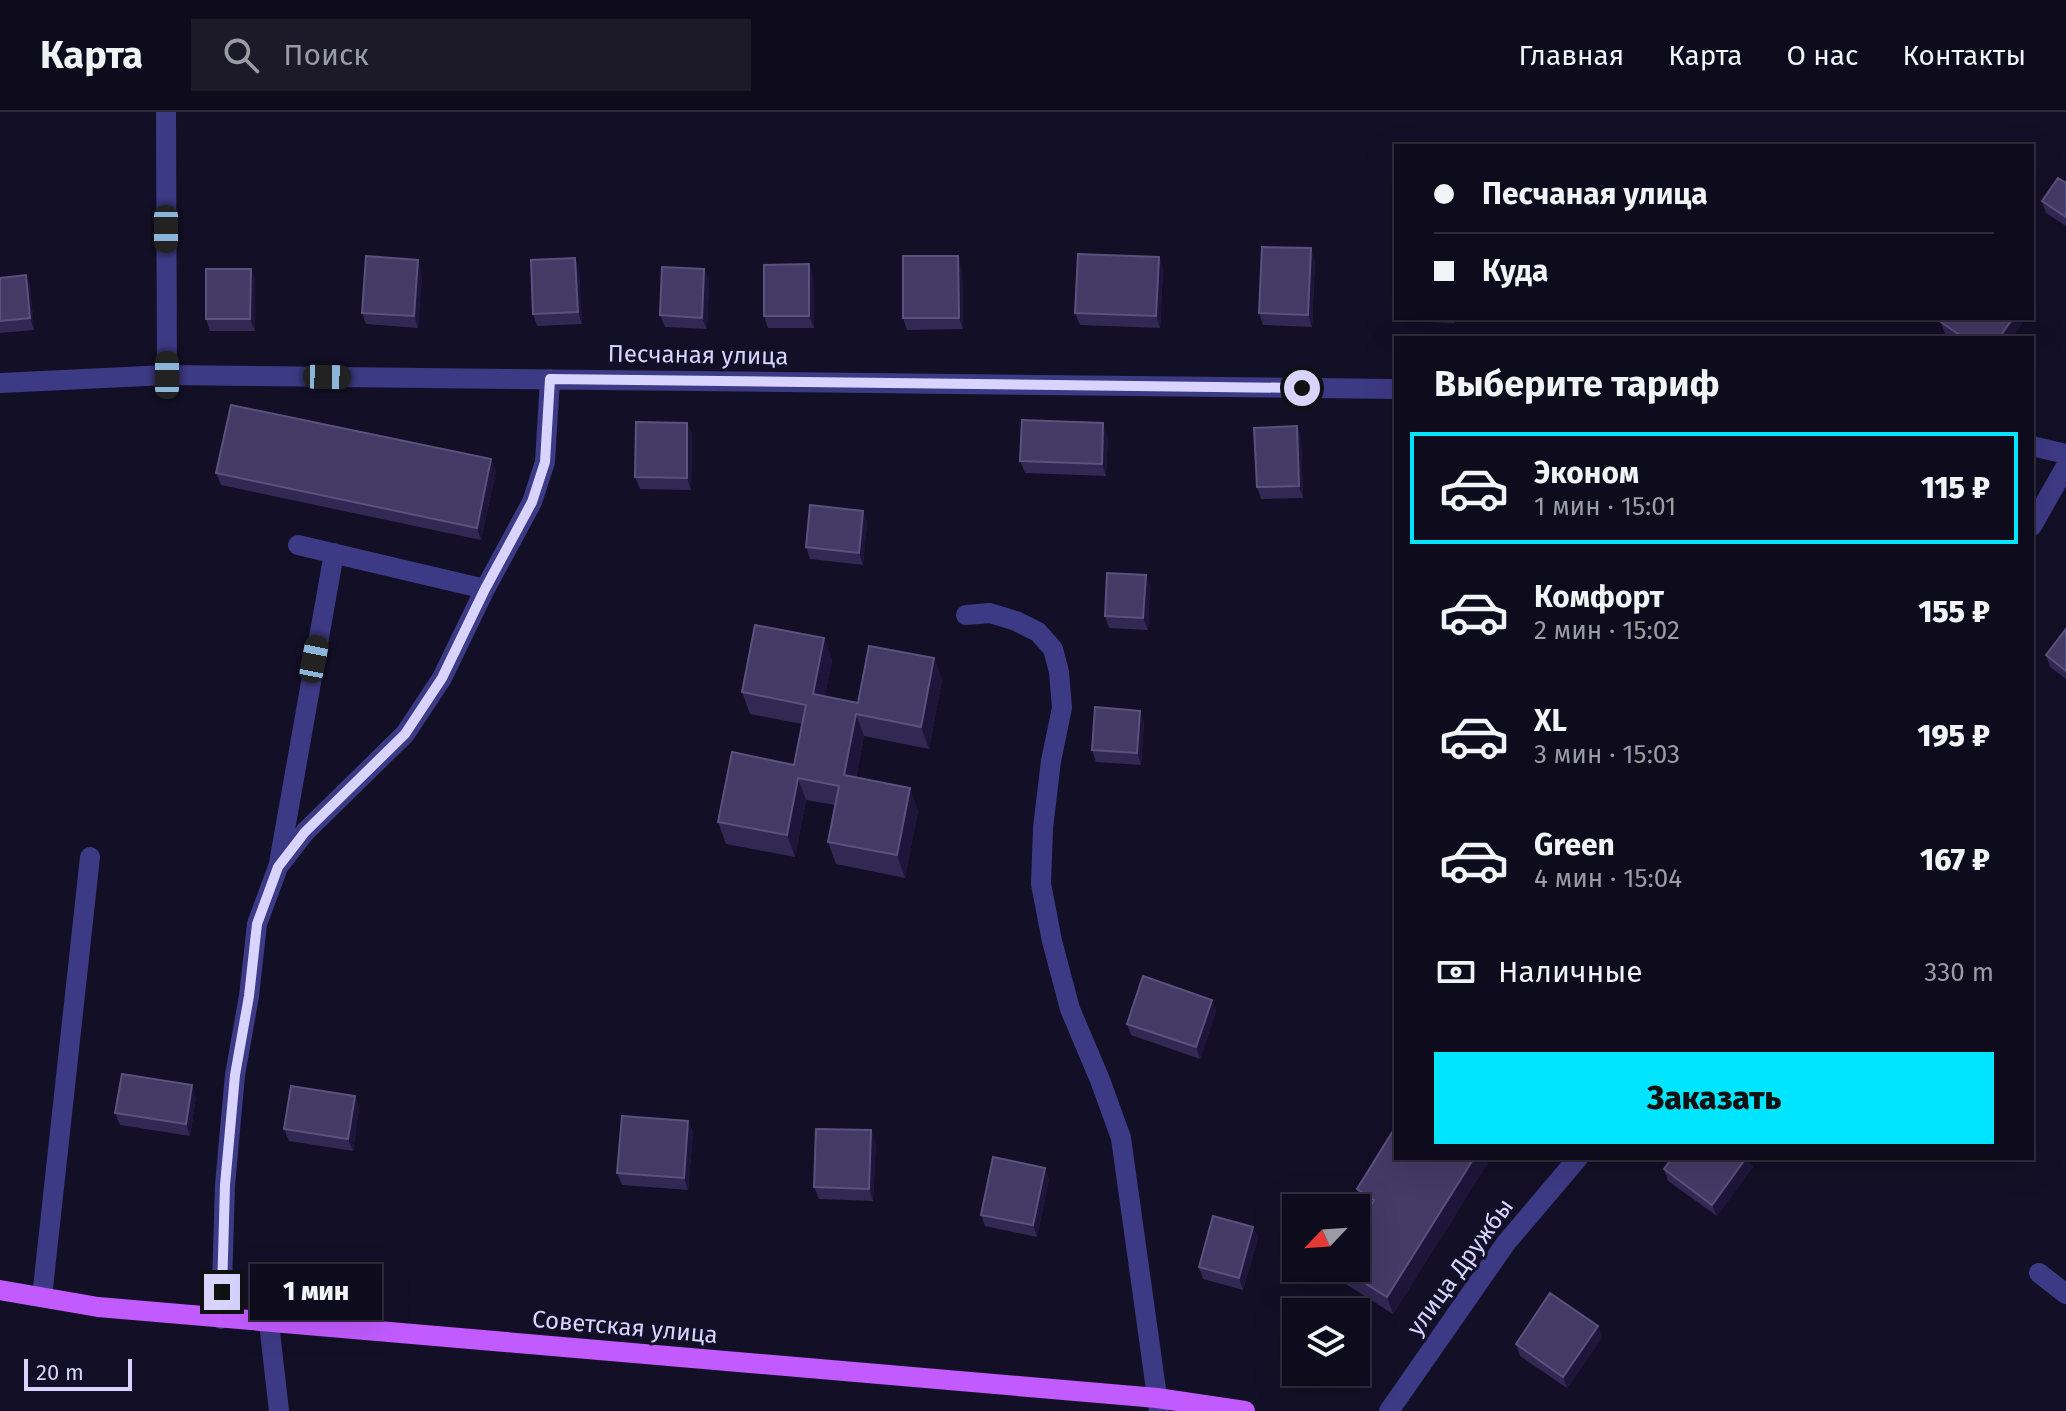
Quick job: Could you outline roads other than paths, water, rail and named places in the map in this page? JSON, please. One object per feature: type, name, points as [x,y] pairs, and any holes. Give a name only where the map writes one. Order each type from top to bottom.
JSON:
[{"type":"main road","name":"Советская улица","points":[[0,1290],[98,1307],[221,1319],[1245,1411]]},
{"type":"street","points":[[166,112],[167,375]]},
{"type":"street","name":"Песчаная улица","points":[[0,383],[167,375],[1394,389]]},
{"type":"street","points":[[278,867],[305,832],[405,734],[442,678],[532,502],[545,462],[550,379]]},
{"type":"street","points":[[2034,446],[2066,454]]},
{"type":"street","points":[[2034,522],[2066,466]]},
{"type":"street","points":[[298,545],[485,589]]},
{"type":"street","points":[[221,1319],[225,1185],[235,1075],[249,996],[257,924],[278,867],[334,553]]},
{"type":"street","points":[[966,615],[990,613],[1038,632],[1053,649],[1059,672],[1062,708],[1051,761],[1043,828],[1041,884],[1070,1009],[1121,1138],[1158,1404]]},
{"type":"street","points":[[42,1297],[90,857]]},
{"type":"street","name":"улица Дружбы","points":[[1389,1411],[1506,1243],[1576,1160]]},
{"type":"street","points":[[2039,1273],[2066,1294]]},
{"type":"street","points":[[269,1323],[279,1411]]}]
